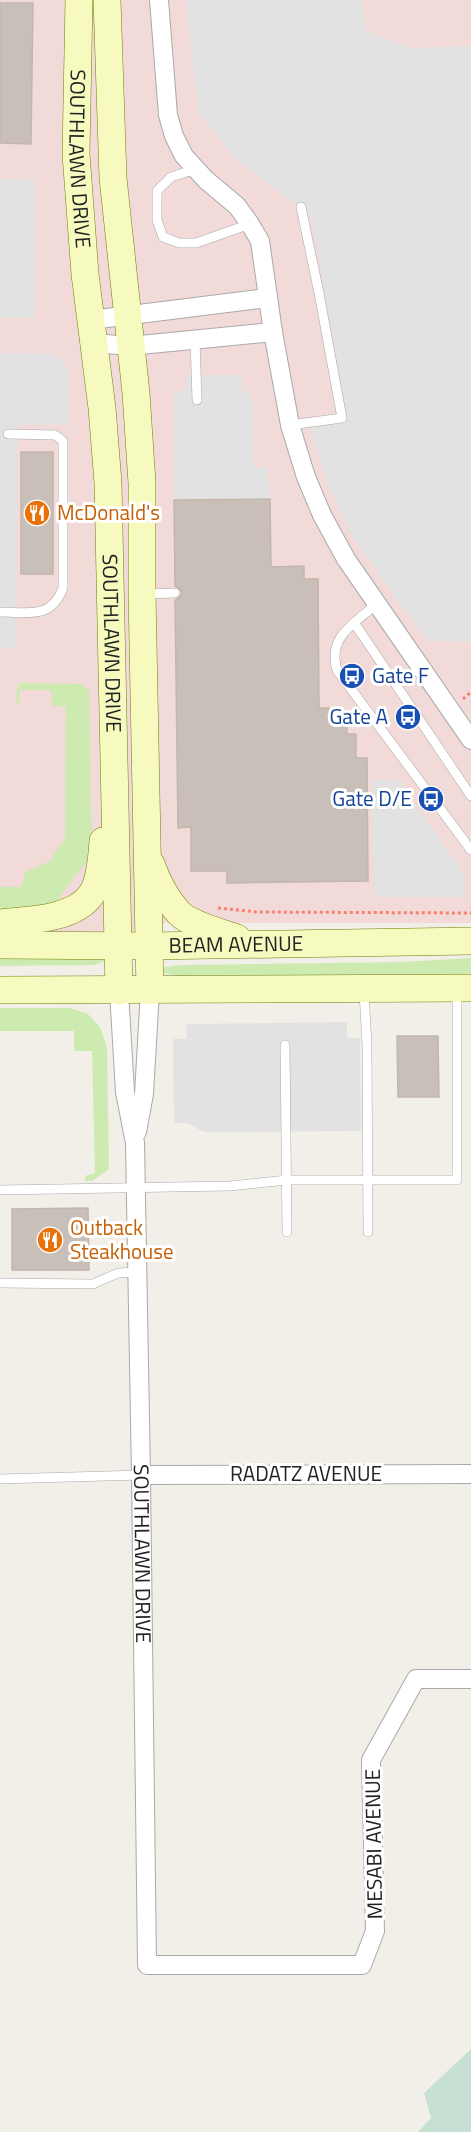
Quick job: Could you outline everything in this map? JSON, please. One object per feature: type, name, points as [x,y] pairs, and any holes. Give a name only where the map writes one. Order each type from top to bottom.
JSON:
[{"type":"street","name":"SOUTHLAWN DRIVE","points":[[79,0],[76,154],[108,483],[118,991],[125,1092],[135,1143]]},
{"type":"street","name":"SOUTHLAWN DRIVE","points":[[107,0],[112,178],[136,393],[142,483],[150,991],[144,1094],[135,1143],[135,1188],[147,1965]]},
{"type":"street","points":[[159,0],[168,115],[174,136],[184,156],[237,206],[260,242],[267,298],[290,425],[306,477],[322,515],[345,559],[468,732]]},
{"type":"street","points":[[93,332],[126,317],[267,298]]},
{"type":"street","points":[[93,332],[130,346],[273,332]]},
{"type":"street","points":[[0,923],[57,916],[77,907],[91,895],[102,865],[105,806],[114,751]]},
{"type":"street","points":[[148,857],[157,881],[180,915],[207,928],[252,944]]},
{"type":"street","name":"BEAM AVENUE","points":[[0,945],[150,946],[471,941]]},
{"type":"street","points":[[0,990],[464,988]]},
{"type":"street","name":"RADATZ AVENUE","points":[[141,1475],[471,1474]]},
{"type":"street","name":"MESABI AVENUE","points":[[147,1965],[362,1965],[375,1931],[371,1760],[416,1679],[471,1679]]},
{"type":"lane","points":[[196,169],[171,177],[157,191],[157,220],[163,237],[179,243],[196,243],[250,224]]},
{"type":"lane","points":[[290,425],[342,418],[320,293],[301,207]]},
{"type":"lane","points":[[195,339],[197,400]]},
{"type":"lane","points":[[0,612],[30,613],[47,610],[58,599],[63,588],[63,441],[55,435],[8,434]]},
{"type":"lane","points":[[142,594],[175,593]]},
{"type":"lane","points":[[376,604],[339,638],[335,661],[338,670],[471,850]]},
{"type":"lane","points":[[355,624],[471,796]]},
{"type":"lane","points":[[0,1190],[230,1186],[287,1180],[457,1180],[464,988]]},
{"type":"lane","points":[[364,989],[367,1045],[368,1232]]},
{"type":"lane","points":[[285,1046],[287,1232]]},
{"type":"lane","points":[[0,1283],[93,1284],[118,1273],[137,1272]]},
{"type":"lane","points":[[0,1479],[141,1475]]},
{"type":"path","points":[[214,908],[257,912],[471,914]]},
{"type":"shaded area","points":[[0,0],[471,0],[471,923],[149,923],[146,918],[122,943],[0,943]]},
{"type":"shaded area","points":[[186,0],[363,0],[365,30],[411,48],[471,46],[471,642],[427,641],[352,536],[328,486],[310,429],[346,411],[311,215],[234,157],[198,111]]},
{"type":"shaded area","points":[[0,179],[35,180],[35,318],[0,318]]},
{"type":"shaded area","points":[[0,353],[56,354],[68,368],[69,424],[18,425],[16,647],[0,648]]},
{"type":"shaded area","points":[[186,375],[242,375],[242,391],[250,391],[253,407],[253,467],[267,467],[270,499],[174,500],[174,391],[186,390]]},
{"type":"shaded area","points":[[372,780],[399,780],[464,874],[465,897],[375,897]]},
{"type":"shaded area","points":[[347,1022],[347,1038],[360,1038],[361,1131],[204,1132],[188,1123],[174,1123],[173,1039],[187,1039],[186,1024]]},
{"type":"green space","points":[[20,683],[81,684],[89,690],[92,853],[62,894],[58,907],[0,915],[0,887],[22,887],[25,872],[50,861],[65,838],[66,706],[52,706],[51,690],[20,690],[19,704],[16,704],[17,688]]},
{"type":"green space","points":[[0,952],[102,956],[106,961],[94,965],[0,966]]},
{"type":"green space","points":[[471,958],[471,974],[179,976],[164,973],[160,968],[181,965],[402,962]]},
{"type":"green space","points":[[0,1008],[71,1008],[88,1014],[100,1027],[107,1047],[109,1165],[108,1170],[92,1181],[85,1181],[85,1176],[95,1173],[92,1051],[74,1051],[74,1031],[0,1031]]},
{"type":"green space","points":[[471,2049],[471,2132],[418,2132],[431,2118],[424,2093]]},
{"type":"building","points":[[0,3],[33,3],[31,144],[0,143]]},
{"type":"building","name":"McDonald's","points":[[21,452],[53,452],[53,574],[21,574]]},
{"type":"building","points":[[270,499],[271,567],[304,566],[304,579],[318,579],[319,708],[329,708],[329,718],[347,717],[347,734],[356,734],[356,758],[367,758],[368,881],[227,883],[227,871],[191,871],[191,827],[178,828],[175,600],[182,593],[175,586],[174,500]]},
{"type":"building","points":[[397,1036],[438,1036],[439,1097],[398,1097]]},
{"type":"building","name":"Outback Steakhouse","points":[[88,1208],[89,1270],[12,1270],[12,1209]]},
{"type":"place","name":"McDonald's","points":[[37,513]]},
{"type":"place","name":"Gate F","points":[[352,676]]},
{"type":"place","name":"Gate A","points":[[408,717]]},
{"type":"place","name":"Gate D/E","points":[[431,799]]},
{"type":"place","name":"Outback Steakhouse","points":[[50,1240]]}]
